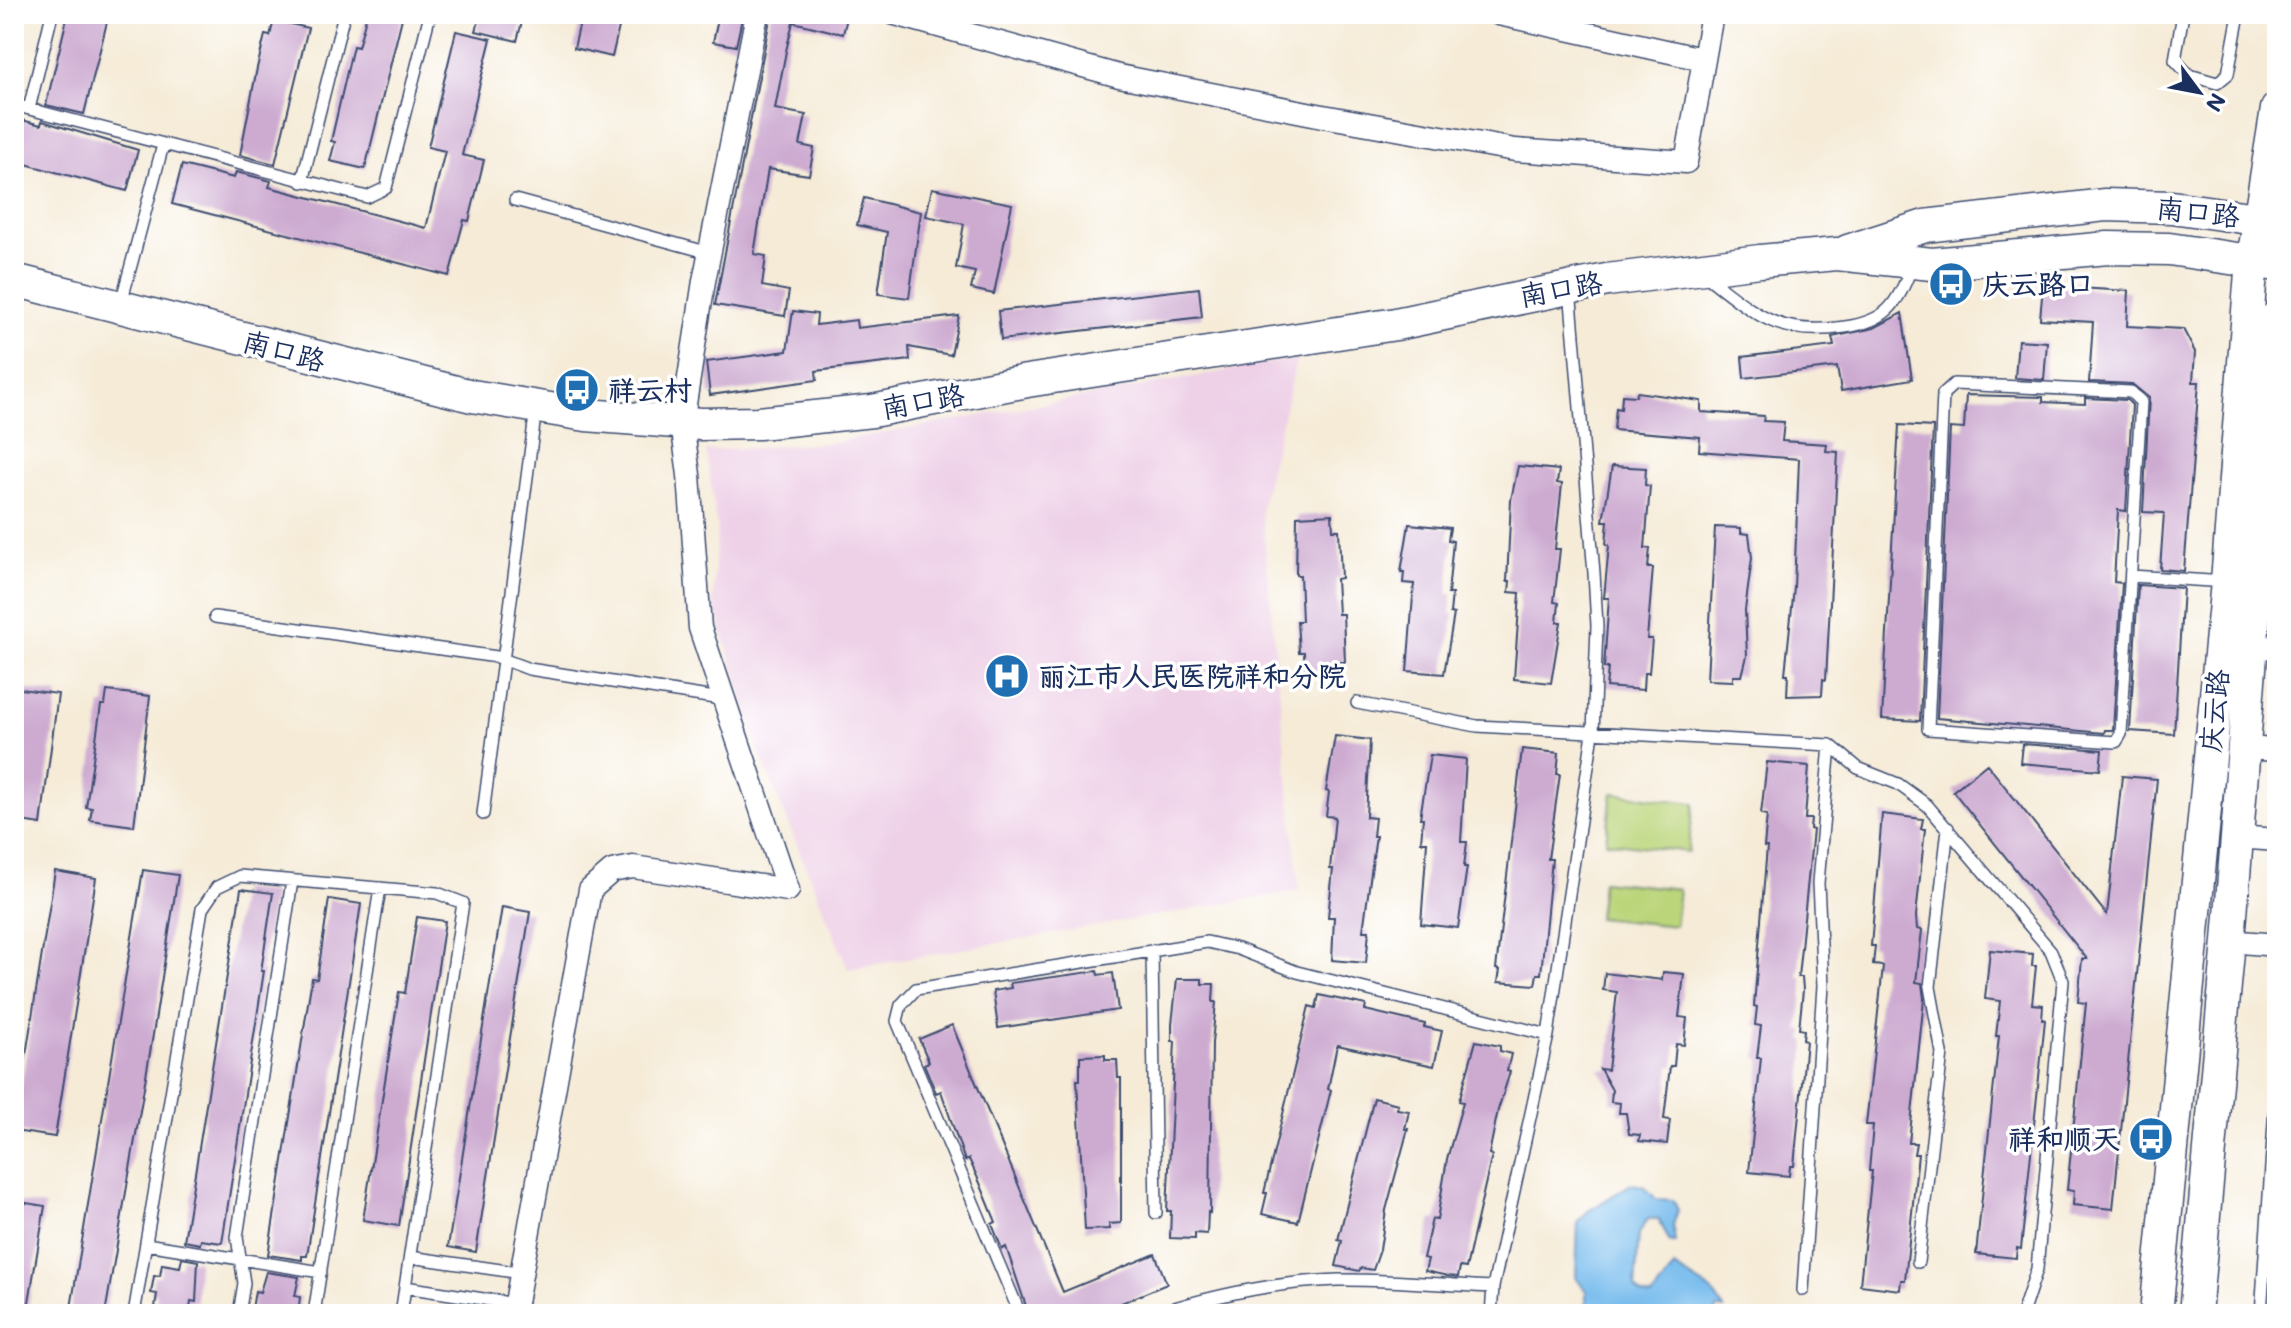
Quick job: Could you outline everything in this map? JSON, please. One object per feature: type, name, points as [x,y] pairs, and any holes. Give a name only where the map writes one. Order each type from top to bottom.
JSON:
[{"type":"main road","name":"庆云路","points":[[2156,1314],[2227,582],[2265,263],[2277,109]]},
{"type":"main road","name":"南口路","points":[[1837,254],[1925,226],[2105,205],[2172,207],[2267,220]]},
{"type":"main road","name":"南口路","points":[[14,280],[398,380],[536,407],[643,422],[759,423],[872,411],[1027,381],[1396,324],[1570,287],[1696,268],[1837,254],[1932,264],[2108,248],[2169,249],[2265,263]]},
{"type":"main road","name":"庆云路","points":[[2195,1314],[2244,748],[2265,647],[2277,317]]},
{"type":"street","points":[[515,1309],[590,890],[612,871],[633,867],[788,890],[707,657],[696,599],[694,526],[682,423],[710,253],[757,14]]},
{"type":"street","points":[[895,14],[1119,76],[1323,116],[1515,150],[1686,162],[1712,14]]},
{"type":"street","points":[[1499,14],[1702,59]]},
{"type":"street","points":[[2244,748],[2277,750]]},
{"type":"street","points":[[2237,837],[2277,840]]},
{"type":"street","points":[[2229,941],[2277,945]]},
{"type":"lane","points":[[29,109],[52,14]]},
{"type":"lane","points":[[302,182],[344,14]]},
{"type":"lane","points":[[14,105],[360,197],[375,195],[386,188],[430,14]]},
{"type":"lane","points":[[2183,14],[2175,60],[2189,75],[2217,83],[2228,74],[2239,14]]},
{"type":"lane","points":[[119,307],[163,145]]},
{"type":"lane","points":[[515,200],[710,253]]},
{"type":"lane","points":[[1696,268],[1752,311],[1779,325],[1809,332],[1872,323],[1892,307],[1914,262]]},
{"type":"lane","points":[[1491,1314],[1493,1287],[1548,1035],[1593,733],[1597,626],[1570,287]]},
{"type":"lane","points":[[1954,384],[2131,392],[2141,402],[2131,576],[2121,734],[2116,742],[1928,729],[1943,394],[1954,384]]},
{"type":"lane","points":[[483,814],[536,407]]},
{"type":"lane","points":[[2131,576],[2227,582]]},
{"type":"lane","points":[[215,617],[503,660],[529,669],[721,699]]},
{"type":"lane","points":[[1357,703],[1477,726],[1830,745],[1858,768],[1879,774],[1913,794],[1948,828],[2051,951],[2063,981],[2037,1269],[2022,1314]]},
{"type":"lane","points":[[1803,1290],[1823,986],[1818,883],[1830,745]]},
{"type":"lane","points":[[1918,1262],[1942,1053],[1930,987],[1948,828]]},
{"type":"lane","points":[[134,1314],[202,909],[217,887],[240,876],[437,893],[463,903],[401,1314]]},
{"type":"lane","points":[[239,1314],[244,1283],[237,1237],[292,881]]},
{"type":"lane","points":[[314,1314],[380,888]]},
{"type":"lane","points":[[1020,1314],[897,1021],[905,998],[916,989],[1207,942],[1223,944],[1297,972],[1548,1035]]},
{"type":"lane","points":[[1152,951],[1156,1213]]},
{"type":"lane","points":[[2261,1314],[2277,1078]]},
{"type":"lane","points":[[146,1244],[321,1272]]},
{"type":"lane","points":[[410,1257],[522,1273]]},
{"type":"lane","points":[[1155,1314],[1200,1300],[1297,1283],[1340,1280],[1493,1287]]},
{"type":"lane","points":[[405,1287],[515,1309]]},
{"type":"shaded area","name":"丽江市人民医院祥和分院","points":[[1297,358],[1261,507],[1299,891],[848,969],[759,752],[713,601],[717,527],[706,451],[830,443]]},
{"type":"green space","points":[[1612,793],[1694,803],[1688,852],[1606,842]]},
{"type":"green space","points":[[1602,881],[1679,889],[1675,926],[1598,918]]},
{"type":"water","points":[[1631,1184],[1644,1186],[1656,1199],[1673,1200],[1678,1210],[1673,1225],[1675,1243],[1669,1241],[1659,1219],[1648,1219],[1639,1234],[1635,1288],[1642,1295],[1652,1297],[1674,1267],[1712,1291],[1724,1309],[1717,1309],[1716,1314],[1586,1314],[1586,1291],[1576,1278],[1578,1223],[1587,1212]]},
{"type":"building","points":[[68,14],[109,14],[84,114],[46,105]]},
{"type":"building","points":[[367,14],[403,14],[365,169],[330,161],[335,142],[331,141],[353,46],[358,47]]},
{"type":"building","points":[[481,14],[524,14],[517,41],[476,31]]},
{"type":"building","points":[[582,14],[622,14],[612,57],[574,48]]},
{"type":"building","points":[[719,14],[743,14],[736,46],[713,42]]},
{"type":"building","points":[[771,14],[848,14],[843,34],[793,22],[786,51],[775,109],[806,115],[800,145],[814,148],[809,175],[768,169],[754,254],[766,256],[762,286],[789,291],[785,316],[715,305]]},
{"type":"building","points":[[274,20],[308,28],[275,164],[240,155],[265,35],[270,36]]},
{"type":"building","points":[[456,31],[491,39],[462,155],[484,160],[469,221],[464,220],[449,276],[172,204],[182,165],[234,178],[236,172],[271,181],[269,187],[426,228],[445,151],[428,147]]},
{"type":"building","points":[[14,118],[41,125],[42,121],[138,150],[127,191],[14,161]]},
{"type":"building","points":[[932,188],[1012,204],[994,294],[971,289],[975,272],[956,268],[964,224],[926,216]]},
{"type":"building","points":[[864,198],[921,212],[909,298],[878,294],[887,232],[857,225]]},
{"type":"building","points":[[2043,286],[2129,291],[2127,326],[2183,329],[2195,352],[2193,382],[2199,382],[2184,571],[2160,569],[2164,513],[2143,512],[2149,398],[2132,384],[2089,382],[2093,322],[2040,319]]},
{"type":"building","points":[[1199,288],[1202,317],[1001,340],[998,311]]},
{"type":"building","points":[[793,311],[817,314],[816,325],[856,320],[857,328],[959,316],[951,355],[909,347],[910,360],[816,371],[817,380],[710,395],[706,362],[787,351]]},
{"type":"building","points":[[1902,313],[1912,379],[1841,391],[1837,367],[1744,378],[1742,357],[1834,346],[1832,337],[1874,328]]},
{"type":"building","points":[[2018,340],[2047,342],[2044,380],[2015,378]]},
{"type":"building","points":[[1637,392],[1701,401],[1701,412],[1764,416],[1763,421],[1784,422],[1782,441],[1827,444],[1826,451],[1838,452],[1826,680],[1823,679],[1822,695],[1787,696],[1788,674],[1785,674],[1794,588],[1799,459],[1699,451],[1700,437],[1614,430],[1616,408],[1621,409],[1622,395],[1636,396]]},
{"type":"building","points":[[1966,395],[2043,397],[2043,402],[2085,404],[2085,398],[2127,400],[2132,405],[2126,511],[2118,510],[2114,582],[2122,583],[2113,730],[2105,730],[2104,733],[1937,718],[1950,428],[1964,429]]},
{"type":"building","points":[[1899,425],[1933,427],[1920,721],[1882,719]]},
{"type":"building","points":[[1518,466],[1559,470],[1557,483],[1562,484],[1555,549],[1560,549],[1554,602],[1559,603],[1557,622],[1561,622],[1551,683],[1514,679],[1520,593],[1509,592],[1510,581],[1507,581],[1511,500]]},
{"type":"building","points":[[1612,466],[1646,468],[1645,485],[1650,486],[1645,548],[1650,548],[1648,568],[1653,568],[1647,639],[1652,639],[1649,673],[1644,673],[1643,690],[1606,687],[1608,668],[1604,668],[1609,598],[1604,598],[1609,545],[1606,544],[1608,521],[1603,521]]},
{"type":"building","points":[[1332,514],[1333,530],[1339,530],[1341,578],[1336,579],[1338,614],[1343,614],[1345,662],[1340,662],[1341,673],[1305,675],[1304,652],[1299,652],[1297,621],[1302,621],[1300,575],[1296,575],[1297,516]]},
{"type":"building","points":[[1409,524],[1450,528],[1448,540],[1453,541],[1448,594],[1452,594],[1450,613],[1454,614],[1444,674],[1407,671],[1414,584],[1403,583],[1404,572],[1401,572]]},
{"type":"building","points":[[1715,527],[1741,528],[1741,533],[1749,534],[1752,558],[1745,610],[1747,656],[1742,676],[1733,676],[1733,681],[1707,680]]},
{"type":"building","points":[[2138,585],[2183,588],[2174,734],[2130,731]]},
{"type":"building","points":[[14,688],[58,694],[41,824],[14,820]]},
{"type":"building","points":[[107,691],[150,696],[134,826],[90,820],[92,808],[86,807],[101,705],[105,705]]},
{"type":"building","points":[[1335,736],[1370,740],[1366,817],[1375,818],[1373,836],[1376,836],[1363,931],[1369,931],[1366,963],[1332,960],[1334,917],[1328,917],[1335,817],[1326,816],[1329,792],[1326,791]]},
{"type":"building","points":[[2022,744],[2102,750],[2100,770],[2020,763]]},
{"type":"building","points":[[1522,749],[1559,753],[1557,774],[1560,774],[1548,859],[1552,859],[1541,974],[1537,974],[1535,985],[1498,982],[1500,970],[1496,969]]},
{"type":"building","points":[[1430,755],[1466,759],[1461,842],[1467,842],[1464,867],[1467,867],[1458,928],[1421,924],[1427,842],[1421,842],[1423,818],[1420,818]]},
{"type":"building","points":[[1767,762],[1809,766],[1805,819],[1811,819],[1810,829],[1813,830],[1798,977],[1802,977],[1803,990],[1799,1029],[1804,1030],[1803,1040],[1806,1041],[1794,1166],[1790,1166],[1789,1176],[1749,1172],[1761,1058],[1757,1058],[1761,1026],[1755,1025],[1757,1007],[1754,1006],[1767,847],[1764,847],[1767,815],[1761,814]]},
{"type":"building","points":[[1987,764],[2107,915],[2122,776],[2157,779],[2113,1209],[2073,1205],[2074,1191],[2067,1190],[2086,1003],[2078,1002],[2082,959],[2087,959],[1953,791]]},
{"type":"building","points":[[1882,814],[1923,819],[1921,829],[1925,829],[1916,916],[1917,929],[1922,930],[1916,982],[1922,983],[1924,999],[1909,1143],[1916,1143],[1914,1154],[1918,1154],[1905,1280],[1901,1280],[1900,1290],[1860,1285],[1872,1171],[1869,1171],[1873,1125],[1866,1125],[1883,966],[1873,965],[1875,946],[1871,946]]},
{"type":"building","points":[[143,870],[178,875],[152,1041],[105,1314],[70,1314]]},
{"type":"building","points":[[55,871],[96,878],[55,1137],[14,1131]]},
{"type":"building","points":[[241,889],[273,893],[261,971],[264,971],[222,1243],[201,1240],[200,1244],[184,1241]]},
{"type":"building","points":[[329,899],[361,904],[307,1256],[302,1256],[302,1260],[268,1255],[312,978],[317,979]]},
{"type":"building","points":[[502,907],[530,912],[476,1252],[448,1247]]},
{"type":"building","points":[[417,917],[445,921],[399,1226],[363,1220],[399,992],[405,993]]},
{"type":"building","points":[[1990,950],[2033,954],[2032,966],[2036,966],[2032,1004],[2043,1005],[2042,1019],[2045,1020],[2021,1249],[2017,1248],[2016,1258],[1976,1254],[1999,1036],[1996,1036],[2000,1001],[1985,999]]},
{"type":"building","points":[[1097,971],[1098,975],[1113,973],[1118,1010],[998,1028],[993,991],[1011,988],[1010,983]]},
{"type":"building","points":[[1663,972],[1684,974],[1679,1017],[1687,1018],[1684,1045],[1676,1044],[1674,1066],[1670,1066],[1664,1119],[1670,1120],[1667,1144],[1639,1141],[1640,1135],[1629,1134],[1626,1113],[1619,1113],[1620,1103],[1611,1102],[1612,1090],[1600,1069],[1608,1070],[1617,992],[1603,990],[1605,973],[1662,980]]},
{"type":"building","points":[[1177,979],[1202,979],[1202,984],[1214,984],[1213,1002],[1216,1002],[1212,1043],[1210,1213],[1207,1234],[1195,1233],[1195,1239],[1170,1238],[1171,1211],[1167,1211],[1175,1041],[1172,1041],[1172,1024]]},
{"type":"building","points":[[1319,995],[1366,1005],[1365,1010],[1442,1031],[1434,1066],[1337,1045],[1328,1089],[1331,1090],[1298,1222],[1262,1214],[1267,1193],[1264,1193],[1309,1006],[1316,1008]]},
{"type":"building","points":[[952,1025],[1063,1292],[1155,1254],[1167,1284],[1095,1314],[1033,1314],[1030,1307],[1027,1309],[1006,1247],[1002,1249],[992,1224],[996,1222],[980,1183],[969,1159],[965,1161],[941,1091],[936,1093],[924,1064],[929,1062],[919,1039]]},
{"type":"building","points":[[1476,1041],[1500,1046],[1500,1051],[1511,1054],[1507,1071],[1510,1072],[1498,1110],[1489,1154],[1492,1155],[1466,1268],[1460,1267],[1458,1277],[1425,1271],[1428,1259],[1423,1258],[1432,1219],[1437,1220],[1447,1159],[1463,1102],[1459,1101]]},
{"type":"building","points":[[1105,1055],[1105,1060],[1117,1060],[1118,1078],[1121,1078],[1121,1223],[1109,1224],[1110,1229],[1085,1230],[1077,1080],[1080,1080],[1080,1056]]},
{"type":"building","points":[[1374,1098],[1398,1104],[1397,1109],[1409,1111],[1405,1129],[1408,1129],[1386,1210],[1380,1250],[1373,1270],[1361,1268],[1359,1271],[1336,1266],[1342,1241],[1338,1240]]},
{"type":"building","points":[[14,1201],[45,1206],[27,1314],[14,1314]]},
{"type":"building","points":[[182,1258],[198,1261],[196,1302],[191,1301],[189,1314],[154,1314],[157,1294],[151,1293],[154,1276],[160,1276],[162,1264],[180,1267]]},
{"type":"building","points":[[266,1272],[299,1277],[295,1296],[300,1297],[298,1314],[257,1314],[258,1310],[252,1309],[255,1291],[260,1292]]},
{"type":"place","name":"庆云路口","points":[[1951,284]]},
{"type":"place","name":"祥云村","points":[[577,390]]},
{"type":"place","name":"丽江市人民医院祥和分院","points":[[1007,676]]},
{"type":"place","name":"祥和顺天","points":[[2151,1139]]}]
